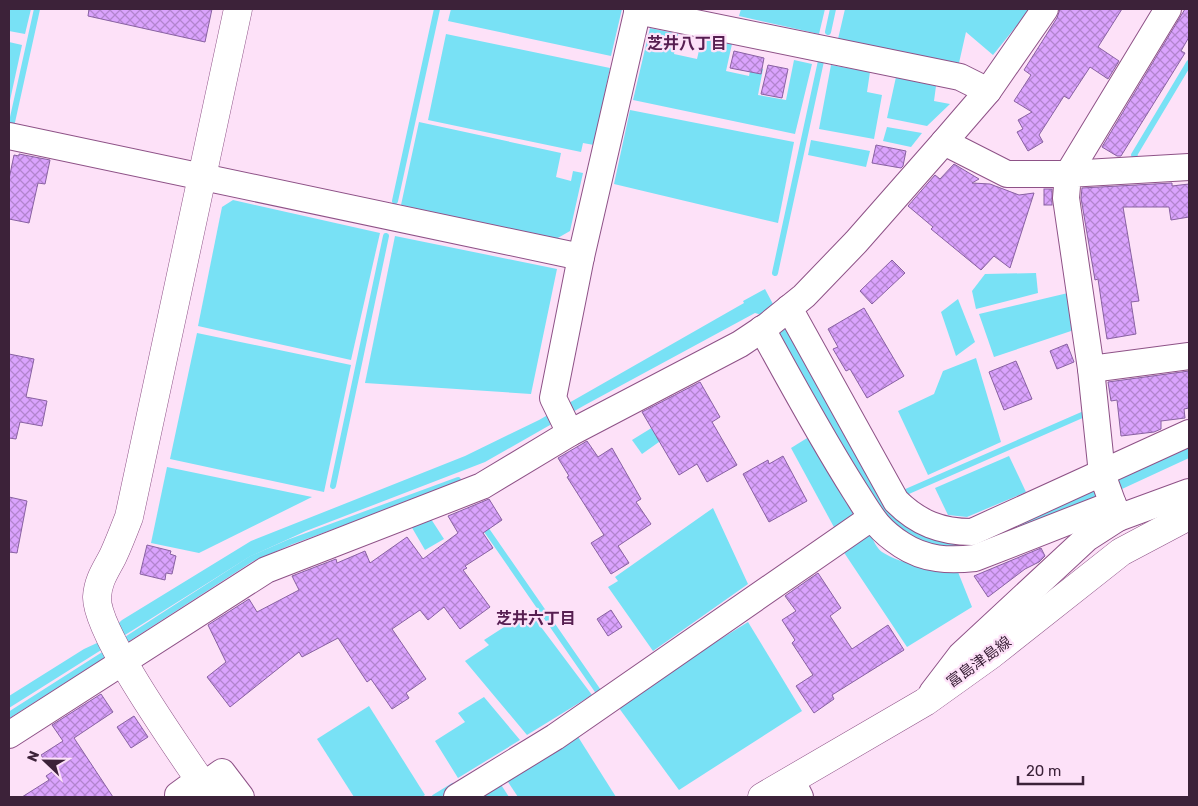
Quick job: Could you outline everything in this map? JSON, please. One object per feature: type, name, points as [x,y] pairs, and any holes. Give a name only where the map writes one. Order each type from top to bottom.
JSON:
[{"type":"street","points":[[238,9],[129,517],[113,556],[102,574],[97,597],[98,612],[105,629],[199,790],[222,772],[241,797]]},
{"type":"street","points":[[9,735],[120,657],[266,570],[482,486],[570,433],[703,364],[764,328],[804,296],[856,242],[988,91],[1045,9]]},
{"type":"street","points":[[1114,507],[1102,474],[1091,368],[1066,198],[1068,174],[1168,9]]},
{"type":"street","points":[[570,433],[554,398],[581,257],[637,10],[960,77],[988,91]]},
{"type":"street","points":[[9,136],[581,257]]},
{"type":"street","points":[[944,142],[1007,174],[1068,174],[1189,167]]},
{"type":"street","points":[[789,308],[896,500],[916,519],[928,525],[956,532],[972,532],[1189,434]]},
{"type":"street","points":[[764,328],[836,463],[871,518],[889,536],[912,550],[933,558],[955,560],[975,558],[1114,507],[1189,492]]},
{"type":"street","points":[[1091,368],[1189,356]]},
{"type":"street","points":[[925,702],[961,655],[1087,538],[1114,507]]},
{"type":"street","name":"富島津島線","points":[[762,797],[796,789],[925,702],[992,654],[1120,552],[1189,516]]},
{"type":"street","points":[[457,797],[563,732],[871,518]]},
{"type":"water","points":[[9,9],[31,9],[25,34],[9,31]]},
{"type":"water","points":[[451,9],[622,9],[611,56],[448,21]]},
{"type":"water","points":[[741,9],[825,9],[819,34],[739,16]]},
{"type":"water","points":[[845,9],[1030,9],[993,55],[966,32],[959,63],[838,39]]},
{"type":"water","points":[[650,28],[678,34],[674,54],[697,59],[702,38],[732,44],[726,71],[749,76],[751,66],[763,69],[758,95],[786,100],[794,60],[812,64],[795,134],[633,100]]},
{"type":"water","points":[[446,34],[610,68],[594,145],[583,143],[581,152],[428,120]]},
{"type":"water","points":[[9,42],[22,45],[9,105]]},
{"type":"water","points":[[831,65],[870,72],[867,92],[882,95],[874,139],[819,129]]},
{"type":"water","points":[[896,77],[936,86],[934,101],[950,104],[927,126],[887,118]]},
{"type":"water","points":[[630,110],[794,142],[778,223],[614,184]]},
{"type":"water","points":[[419,122],[561,153],[556,177],[571,181],[573,171],[583,173],[570,231],[556,239],[401,205]]},
{"type":"water","points":[[887,127],[922,133],[911,147],[883,141]]},
{"type":"water","points":[[811,140],[870,151],[866,167],[808,155]]},
{"type":"water","points":[[233,200],[380,233],[351,360],[198,326],[222,207]]},
{"type":"water","points":[[395,236],[557,269],[531,394],[365,383]]},
{"type":"water","points":[[1036,273],[1038,293],[976,309],[972,291],[985,274]]},
{"type":"water","points":[[765,289],[809,372],[891,509],[941,539],[1189,445],[1189,458],[1003,544],[931,553],[888,526],[762,315],[755,313],[585,405],[485,462],[306,531],[249,557],[9,708],[9,696],[84,649],[97,643],[122,620],[251,541],[465,456],[539,420],[744,303],[743,301]]},
{"type":"water","points":[[1068,293],[1074,330],[994,357],[979,314]]},
{"type":"water","points":[[958,299],[975,342],[956,356],[941,312]]},
{"type":"water","points":[[197,333],[351,365],[324,492],[170,459]]},
{"type":"water","points":[[976,358],[1001,442],[928,475],[898,411],[934,394],[943,371]]},
{"type":"water","points":[[658,424],[666,437],[642,454],[632,440]]},
{"type":"water","points":[[812,435],[854,516],[835,529],[791,448]]},
{"type":"water","points":[[1009,456],[1026,492],[967,517],[948,515],[935,488]]},
{"type":"water","points":[[167,467],[312,497],[199,553],[151,543]]},
{"type":"water","points":[[713,508],[748,584],[653,651],[608,587],[618,581],[615,577]]},
{"type":"water","points":[[431,519],[444,539],[425,550],[411,526]]},
{"type":"water","points":[[869,533],[880,551],[899,560],[919,566],[958,572],[972,607],[907,647],[843,551]]},
{"type":"water","points":[[529,611],[592,695],[527,735],[465,661],[489,645],[484,640]]},
{"type":"water","points":[[748,622],[802,711],[679,790],[616,704]]},
{"type":"water","points":[[484,697],[520,740],[458,778],[435,741],[465,722],[458,713]]},
{"type":"water","points":[[369,706],[425,795],[422,797],[354,797],[317,739]]},
{"type":"water","points":[[575,732],[616,797],[518,797],[504,776]]},
{"type":"water","points":[[498,780],[509,797],[471,797]]},
{"type":"building","points":[[89,9],[212,9],[205,42],[88,16]]},
{"type":"building","points":[[1060,9],[1122,9],[1098,47],[1119,61],[1108,79],[1090,67],[1069,99],[1064,96],[1039,135],[1043,142],[1028,151],[1017,132],[1023,129],[1018,120],[1032,112],[1014,101],[1031,75],[1024,70],[1057,18]]},
{"type":"building","points":[[1185,9],[1189,9],[1189,37],[1181,51],[1185,53],[1121,156],[1117,156],[1102,147]]},
{"type":"building","points":[[734,51],[764,58],[761,74],[730,68]]},
{"type":"building","points":[[768,65],[788,69],[782,98],[761,94]]},
{"type":"building","points":[[876,145],[906,151],[903,166],[901,168],[872,163]]},
{"type":"building","points":[[19,154],[50,160],[45,184],[38,183],[29,223],[9,219],[9,179],[14,155],[19,156]]},
{"type":"building","points":[[954,164],[979,179],[972,183],[990,184],[1019,195],[1034,193],[1010,268],[994,256],[981,270],[931,229],[933,227],[908,206],[935,175],[940,179]]},
{"type":"building","points":[[1172,183],[1172,186],[1189,184],[1189,217],[1171,220],[1169,207],[1123,207],[1139,301],[1131,302],[1136,334],[1107,339],[1098,279],[1095,280],[1081,198],[1082,188]]},
{"type":"building","points":[[1044,189],[1052,189],[1052,205],[1044,205]]},
{"type":"building","points":[[892,260],[905,273],[872,304],[860,291]]},
{"type":"building","points":[[864,308],[904,376],[867,398],[850,369],[846,371],[833,349],[838,347],[828,329]]},
{"type":"building","points":[[1067,344],[1074,362],[1057,369],[1050,351]]},
{"type":"building","points":[[9,354],[34,359],[26,397],[47,401],[42,426],[20,422],[16,439],[9,438]]},
{"type":"building","points":[[1016,361],[1032,399],[1004,410],[989,372]]},
{"type":"building","points":[[1189,371],[1189,408],[1184,409],[1185,418],[1161,421],[1161,429],[1154,432],[1121,436],[1117,400],[1111,401],[1108,382]]},
{"type":"building","points":[[700,382],[720,417],[712,422],[737,465],[707,482],[697,464],[679,475],[642,412]]},
{"type":"building","points":[[587,441],[598,457],[612,448],[641,499],[636,502],[651,524],[618,546],[629,563],[611,574],[591,543],[604,535],[567,477],[569,476],[558,458]]},
{"type":"building","points":[[783,456],[807,501],[769,522],[743,474],[768,460],[769,464]]},
{"type":"building","points":[[9,497],[27,501],[17,553],[9,552]]},
{"type":"building","points":[[489,499],[502,520],[483,533],[493,548],[465,566],[467,568],[463,570],[490,607],[460,629],[444,607],[428,620],[420,610],[392,629],[426,679],[406,693],[409,698],[392,709],[371,679],[367,682],[338,638],[302,657],[299,652],[230,707],[207,677],[226,662],[208,625],[249,599],[257,612],[299,590],[292,576],[336,559],[337,563],[365,551],[370,563],[407,537],[423,559],[458,533],[448,516]]},
{"type":"building","points":[[147,545],[171,551],[170,554],[176,556],[172,574],[166,573],[165,580],[140,574]]},
{"type":"building","points":[[1041,548],[1045,556],[1039,562],[1025,569],[988,597],[974,576]]},
{"type":"building","points":[[818,573],[841,608],[830,616],[852,649],[888,625],[904,650],[832,695],[834,699],[814,713],[796,686],[813,675],[792,643],[795,640],[782,620],[796,611],[785,596]]},
{"type":"building","points":[[611,610],[622,627],[608,636],[597,619]]},
{"type":"building","points":[[101,694],[113,712],[74,738],[113,797],[22,797],[49,780],[46,776],[52,772],[41,755],[63,741],[52,725]]},
{"type":"building","points":[[134,716],[148,737],[131,748],[117,727]]},
{"type":"waterway","points":[[12,122],[37,9]]},
{"type":"waterway","points":[[395,201],[437,9]]},
{"type":"waterway","points":[[828,32],[833,9]]},
{"type":"waterway","points":[[775,273],[821,61]]},
{"type":"waterway","points":[[1141,159],[1137,160],[1134,155],[1189,63]]},
{"type":"waterway","points":[[333,486],[386,236]]},
{"type":"waterway","points":[[906,492],[1082,415]]},
{"type":"waterway","points":[[121,643],[251,559],[290,542],[458,480]]},
{"type":"waterway","points":[[483,525],[600,694],[604,692]]},
{"type":"waterway","points":[[9,715],[111,650]]},
{"type":"waterway","points":[[435,797],[453,786]]},
{"type":"district","name":"芝井八丁目","points":[[687,43]]},
{"type":"district","name":"芝井六丁目","points":[[536,618]]}]
